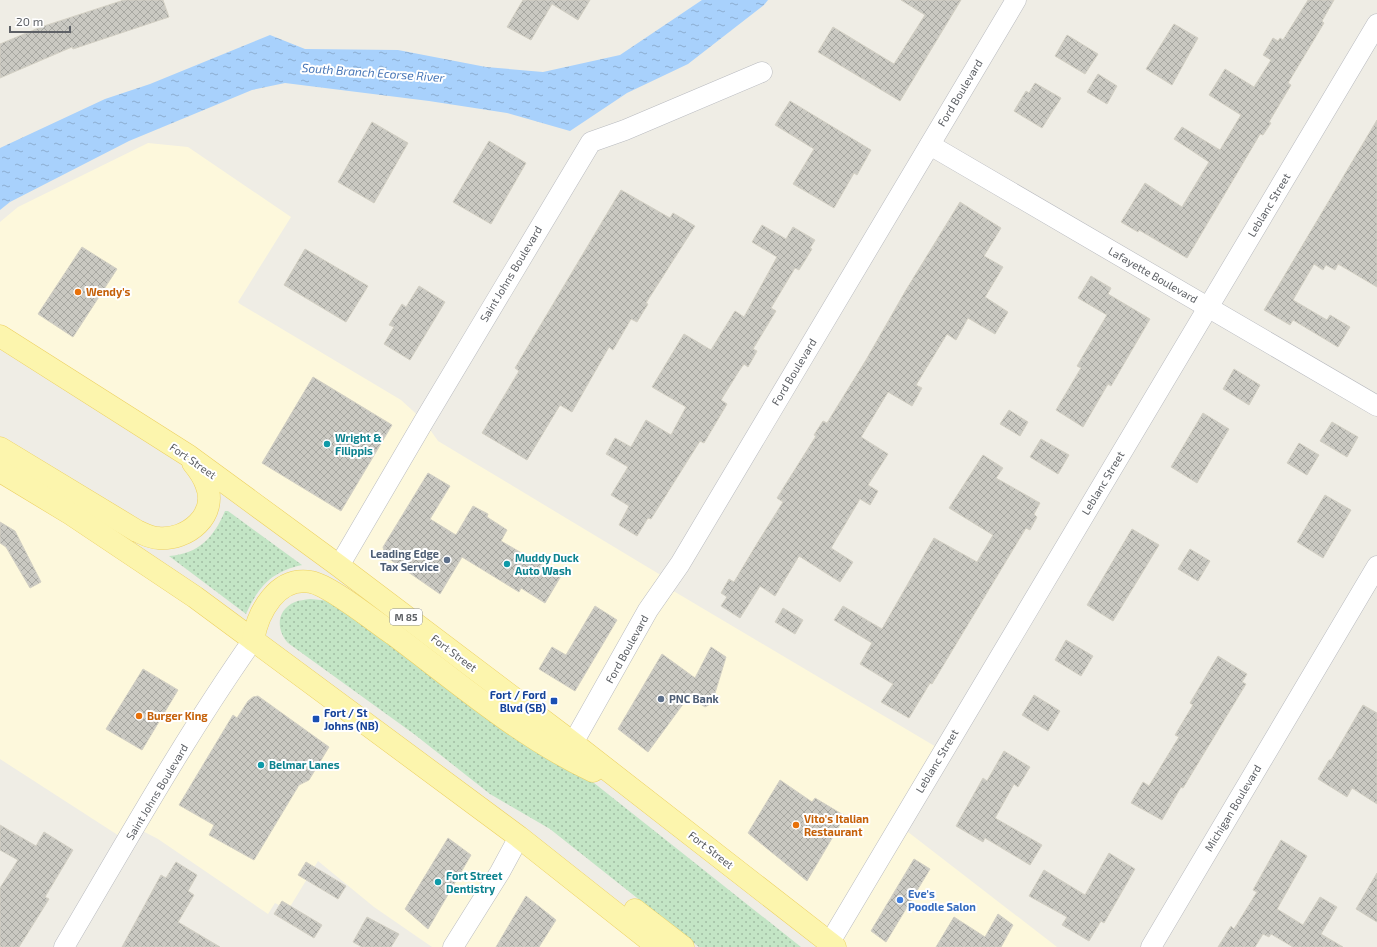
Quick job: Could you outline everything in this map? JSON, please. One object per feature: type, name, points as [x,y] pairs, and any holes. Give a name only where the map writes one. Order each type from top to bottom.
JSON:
[{"type":"main road","name":"Fort Street","points":[[0,336],[189,456],[339,566],[573,743],[798,918],[828,945]]},
{"type":"main road","points":[[0,448],[137,531],[157,538],[176,537],[186,533],[199,522],[206,513],[208,501],[207,484],[189,456]]},
{"type":"main road","points":[[0,471],[134,555],[253,640],[519,837],[658,947]]},
{"type":"main road","points":[[253,640],[256,622],[263,607],[271,598],[280,590],[292,584],[312,582],[358,609],[537,741],[582,766],[636,792]]},
{"type":"main road","points":[[519,837],[544,838],[683,947]]},
{"type":"street","name":"Ford Boulevard","points":[[573,743],[648,610],[680,564],[1016,0]]},
{"type":"street","name":"Leblanc Street","points":[[828,945],[1377,24]]},
{"type":"street","name":"Saint Johns Boulevard","points":[[339,566],[591,142],[625,130],[762,72]]},
{"type":"street","name":"Lafayette Boulevard","points":[[930,145],[1377,406]]},
{"type":"street","name":"Michigan Boulevard","points":[[1151,947],[1374,572]]},
{"type":"street","name":"Saint Johns Boulevard","points":[[64,947],[226,678],[253,640]]},
{"type":"street","points":[[453,947],[500,872],[519,837]]},
{"type":"shaded area","points":[[148,143],[188,147],[291,217],[238,302],[240,304],[401,400],[424,421],[438,441],[669,580],[665,586],[943,751],[899,825],[1057,947],[835,947],[339,566],[0,336],[0,222],[18,207]]},
{"type":"shaded area","points":[[0,471],[71,514],[657,947],[432,947],[374,907],[318,861],[288,910],[275,903],[268,914],[158,839],[135,827],[127,841],[0,759]]},
{"type":"green space","points":[[225,511],[228,511],[302,565],[282,572],[267,582],[261,588],[246,614],[169,556],[180,555],[197,548],[216,529]]},
{"type":"green space","points":[[310,599],[331,601],[589,779],[801,947],[699,947],[550,829],[490,794],[414,734],[288,643],[281,632],[281,615],[284,610],[295,602]]},
{"type":"water","name":"South Branch Ecorse River","points":[[702,0],[768,0],[764,5],[688,64],[627,93],[570,131],[507,113],[429,101],[285,83],[252,90],[129,141],[10,202],[0,210],[0,148],[105,99],[150,84],[270,35],[305,49],[398,50],[486,67],[543,72],[620,55]]},
{"type":"building","points":[[124,0],[163,0],[169,17],[73,49],[72,47],[0,78],[0,44],[41,27]]},
{"type":"building","points":[[523,0],[590,0],[578,20],[552,4],[531,40],[507,27]]},
{"type":"building","points":[[901,0],[961,0],[900,101],[818,52],[833,27],[894,64],[925,15]]},
{"type":"building","points":[[1308,0],[1334,0],[1322,21],[1324,23],[1288,83],[1291,85],[1269,122],[1271,123],[1263,135],[1260,134],[1187,258],[1139,230],[1138,232],[1121,222],[1145,183],[1182,207],[1209,162],[1174,139],[1182,127],[1220,150],[1241,115],[1209,95],[1225,69],[1254,87],[1271,60],[1263,55],[1273,38],[1278,41],[1280,38],[1283,40]]},
{"type":"building","points":[[1174,24],[1198,38],[1172,85],[1146,69]]},
{"type":"building","points":[[1067,35],[1098,54],[1085,74],[1055,56]]},
{"type":"building","points":[[1098,74],[1117,86],[1107,104],[1087,92]]},
{"type":"building","points":[[1035,83],[1061,98],[1042,128],[1014,111],[1026,91],[1029,93]]},
{"type":"building","points":[[790,101],[871,150],[857,175],[854,173],[834,208],[793,184],[814,149],[775,125]]},
{"type":"building","points":[[1377,120],[1377,287],[1338,264],[1335,270],[1326,265],[1323,270],[1314,264],[1293,300],[1327,320],[1330,315],[1350,327],[1338,347],[1293,320],[1290,325],[1264,310]]},
{"type":"building","points":[[372,122],[408,143],[374,203],[338,182]]},
{"type":"building","points":[[489,141],[526,163],[491,224],[453,202]]},
{"type":"building","points":[[621,190],[670,218],[673,213],[695,226],[646,303],[648,304],[637,322],[631,319],[613,350],[609,347],[572,412],[560,405],[527,460],[482,433],[519,371],[515,368]]},
{"type":"building","points":[[960,202],[1001,228],[984,256],[1003,267],[985,297],[1008,312],[995,334],[968,318],[956,340],[947,334],[916,385],[922,388],[912,406],[888,392],[861,437],[888,454],[868,485],[878,491],[870,505],[860,499],[831,548],[853,562],[840,582],[799,556],[775,596],[760,586],[740,618],[721,606],[727,597],[721,593],[729,579],[734,582],[783,502],[777,498],[816,436],[814,435],[823,421],[827,423]]},
{"type":"building","points":[[762,225],[786,239],[793,227],[815,240],[810,248],[812,249],[799,270],[795,268],[771,308],[776,311],[753,349],[757,351],[748,367],[744,364],[721,400],[727,404],[704,443],[700,441],[651,519],[648,518],[637,536],[619,525],[629,506],[611,495],[628,467],[606,454],[615,438],[631,447],[646,420],[671,435],[686,407],[652,387],[684,334],[711,350],[735,311],[744,317],[777,257],[752,242]]},
{"type":"building","name":"Wendy's","points":[[82,247],[117,269],[73,337],[38,314]]},
{"type":"building","points":[[305,249],[368,286],[346,322],[284,285]]},
{"type":"building","points":[[1091,276],[1111,288],[1108,294],[1150,319],[1111,386],[1108,384],[1083,427],[1056,410],[1081,368],[1077,366],[1107,315],[1078,298]]},
{"type":"building","points":[[419,286],[445,302],[410,360],[384,344],[394,327],[389,325],[402,304],[406,307]]},
{"type":"building","points":[[1234,369],[1260,385],[1249,405],[1223,389]]},
{"type":"building","name":"Wright & Filippis","points":[[313,377],[392,425],[341,511],[262,463]]},
{"type":"building","points":[[1009,410],[1028,422],[1020,436],[1000,424]]},
{"type":"building","points":[[1203,413],[1229,429],[1197,483],[1171,467]]},
{"type":"building","points":[[1332,422],[1358,437],[1347,457],[1320,441]]},
{"type":"building","points":[[1041,439],[1069,455],[1058,474],[1030,457]]},
{"type":"building","points":[[1299,443],[1319,455],[1307,475],[1287,463]]},
{"type":"building","points":[[983,455],[1003,468],[996,478],[1040,503],[1034,514],[1037,517],[1030,530],[1026,528],[932,684],[930,683],[909,718],[881,702],[893,684],[860,664],[872,643],[834,620],[843,606],[882,629],[934,538],[977,562],[993,535],[949,508]]},
{"type":"building","points":[[428,473],[450,486],[430,519],[456,535],[473,506],[488,514],[487,517],[507,530],[501,541],[561,576],[545,603],[521,588],[519,592],[462,557],[440,594],[385,556],[383,547]]},
{"type":"building","points":[[1325,495],[1351,510],[1323,558],[1297,542]]},
{"type":"building","points":[[0,522],[15,531],[41,582],[30,588],[6,547],[0,543]]},
{"type":"building","points":[[1132,529],[1159,545],[1113,621],[1087,605]]},
{"type":"building","points":[[1190,549],[1210,561],[1198,581],[1178,569]]},
{"type":"building","points":[[595,606],[617,620],[575,691],[539,669],[552,647],[566,655]]},
{"type":"building","points":[[783,608],[803,620],[795,634],[775,622]]},
{"type":"building","points":[[1066,640],[1093,656],[1081,676],[1055,660]]},
{"type":"building","name":"PNC Bank","points":[[711,647],[726,657],[712,703],[705,707],[689,696],[648,752],[618,729],[662,654],[695,678]]},
{"type":"building","points":[[1218,656],[1247,674],[1242,682],[1246,684],[1162,820],[1131,803],[1143,782],[1149,786],[1179,737],[1175,735],[1193,705],[1190,703]]},
{"type":"building","name":"Burger King","points":[[143,669],[178,690],[142,750],[106,729]]},
{"type":"building","points":[[1034,695],[1060,711],[1048,731],[1022,715]]},
{"type":"building","name":"Belmar Lanes","points":[[258,696],[329,747],[309,780],[299,785],[254,860],[209,835],[214,825],[179,805],[233,715],[237,718],[248,701],[253,697]]},
{"type":"building","points":[[1363,705],[1377,713],[1377,804],[1352,788],[1347,797],[1318,779],[1329,760],[1331,760]]},
{"type":"building","points":[[1004,751],[1030,767],[1018,787],[1014,784],[995,818],[1042,845],[1030,865],[985,838],[983,842],[956,826],[983,778],[987,781]]},
{"type":"building","name":"Vito's Italian Restaurant","points":[[780,780],[812,802],[815,798],[845,816],[807,881],[748,833]]},
{"type":"building","points":[[0,825],[36,846],[44,832],[73,850],[45,897],[49,899],[19,947],[0,947],[0,888],[18,860],[0,850]]},
{"type":"building","name":"Fort Street Dentistry","points":[[448,838],[471,855],[428,929],[405,909]]},
{"type":"building","points":[[1281,840],[1307,856],[1277,909],[1303,925],[1320,897],[1337,907],[1321,934],[1343,947],[1293,947],[1271,934],[1269,937],[1263,934],[1255,947],[1218,947],[1231,926],[1234,929],[1257,892],[1253,890]]},
{"type":"building","points":[[1109,853],[1135,869],[1104,923],[1101,921],[1089,941],[1062,925],[1067,917],[1029,896],[1044,870],[1085,895]]},
{"type":"building","name":"Eve's Poodle Salon","points":[[914,859],[930,869],[886,942],[871,931]]},
{"type":"building","points":[[176,862],[197,875],[188,891],[194,895],[178,922],[220,947],[122,947],[161,875],[166,878]]},
{"type":"building","points":[[306,862],[346,886],[338,899],[298,875]]},
{"type":"building","points":[[1377,873],[1377,922],[1356,909]]},
{"type":"building","points":[[526,896],[556,920],[539,947],[496,947]]},
{"type":"building","points":[[282,901],[322,925],[314,938],[274,914]]},
{"type":"building","points":[[998,914],[1013,925],[1001,947],[936,947],[954,917],[985,937]]},
{"type":"building","points":[[367,917],[399,934],[391,947],[362,947],[353,942]]},
{"type":"place","name":"Wendy's","points":[[78,292]]},
{"type":"place","name":"Wright & Filippis","points":[[327,444]]},
{"type":"place","name":"Leading Edge Tax Service","points":[[447,560]]},
{"type":"place","name":"Muddy Duck Auto Wash","points":[[507,564]]},
{"type":"place","name":"PNC Bank","points":[[661,699]]},
{"type":"place","name":"Fort / Ford Blvd (SB)","points":[[554,701]]},
{"type":"place","name":"Burger King","points":[[139,716]]},
{"type":"place","name":"Fort / St Johns (NB)","points":[[316,719]]},
{"type":"place","name":"Belmar Lanes","points":[[261,765]]},
{"type":"place","name":"Vito's Italian Restaurant","points":[[796,825]]},
{"type":"place","name":"Fort Street Dentistry","points":[[438,882]]},
{"type":"place","name":"Eve's Poodle Salon","points":[[900,900]]}]
